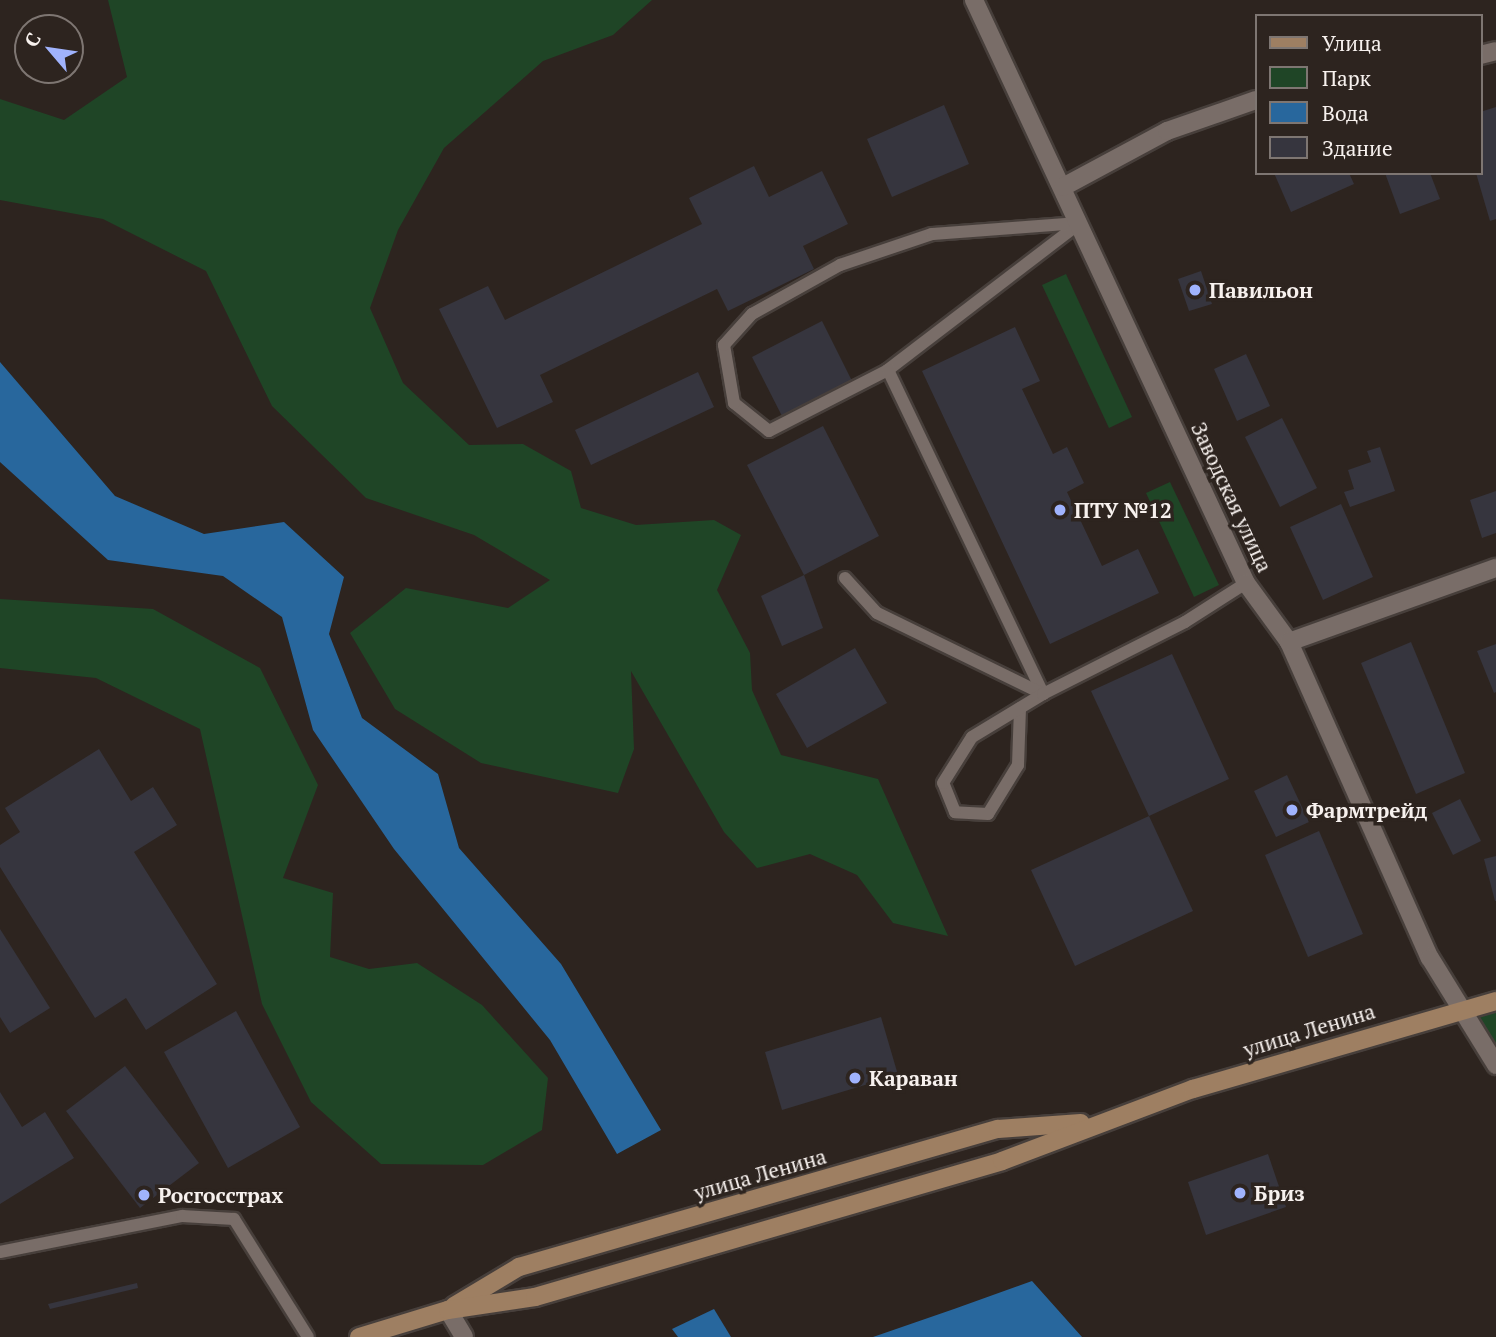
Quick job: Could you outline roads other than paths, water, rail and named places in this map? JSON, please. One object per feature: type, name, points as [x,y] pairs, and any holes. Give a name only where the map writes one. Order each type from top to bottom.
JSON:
[{"type":"main road","name":"улица Ленина","points":[[359,1337],[448,1310],[549,1293],[1002,1161],[1097,1122],[1458,1008],[1496,1001]]},
{"type":"main road","name":"улица Ленина","points":[[448,1310],[519,1267],[998,1129],[1097,1122]]},
{"type":"street","name":"Заводская улица","points":[[974,0],[1246,583],[1289,642],[1400,896],[1458,1008],[1496,1065]]},
{"type":"street","points":[[1063,187],[1167,131],[1254,101]]},
{"type":"street","points":[[1289,642],[1496,568]]},
{"type":"street","points":[[448,1310],[464,1337]]},
{"type":"lane","points":[[1080,223],[888,370],[769,431],[734,403],[724,345],[752,314],[829,271],[919,238],[1080,223]]},
{"type":"lane","points":[[888,370],[1043,694]]},
{"type":"lane","points":[[845,578],[877,613],[1043,694]]},
{"type":"lane","points":[[1020,708],[1018,765],[988,814],[955,812],[943,783],[972,737],[1043,694],[1185,622],[1246,583]]},
{"type":"lane","points":[[0,1252],[181,1216],[234,1219],[308,1337]]},
{"type":"water","points":[[0,362],[115,496],[204,534],[284,522],[344,577],[329,634],[362,718],[438,774],[459,848],[561,964],[661,1130],[617,1154],[550,1040],[394,849],[313,730],[282,617],[223,576],[108,560],[0,462]]},
{"type":"water","points":[[1032,1281],[1082,1337],[873,1337],[954,1309]]},
{"type":"water","points":[[714,1309],[731,1337],[678,1337],[672,1329]]},
{"type":"place","name":"Павильон","points":[[1195,290]]},
{"type":"place","name":"ПТУ №12","points":[[1060,510]]},
{"type":"place","name":"Фармтрейд","points":[[1292,810]]},
{"type":"place","name":"Караван","points":[[855,1078]]},
{"type":"place","name":"Бриз","points":[[1240,1193]]},
{"type":"place","name":"Росгосстрах","points":[[144,1195]]}]
